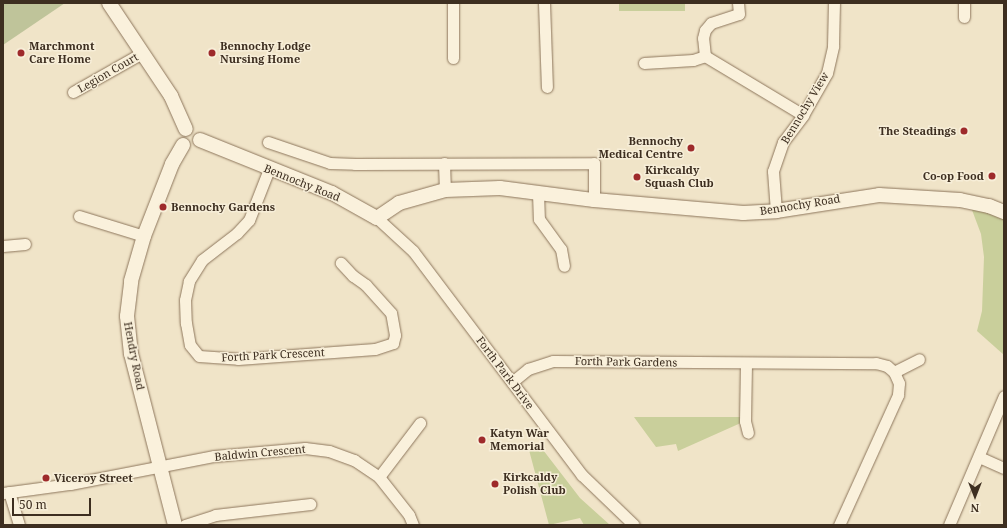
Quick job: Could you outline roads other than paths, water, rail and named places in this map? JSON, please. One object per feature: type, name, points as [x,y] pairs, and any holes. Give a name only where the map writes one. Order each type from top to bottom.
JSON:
[{"type":"street","points":[[453,3],[453,58]]},
{"type":"street","points":[[544,3],[547,87]]},
{"type":"street","points":[[705,56],[703,38],[705,30],[711,23],[739,14],[738,3]]},
{"type":"street","name":"Bennochy View","points":[[776,211],[773,171],[783,142],[803,115],[827,73],[833,46],[834,3]]},
{"type":"street","points":[[964,3],[964,18]]},
{"type":"street","points":[[111,4],[171,96],[186,129]]},
{"type":"street","name":"Legion Court","points":[[73,92],[142,53]]},
{"type":"street","points":[[644,63],[692,60],[705,56],[803,115]]},
{"type":"street","points":[[186,129],[195,129],[200,140],[195,148],[183,145],[180,136],[186,129]]},
{"type":"street","name":"Bennochy Road","points":[[200,140],[269,169],[332,193],[377,218],[400,203],[445,190],[500,188],[594,200],[743,213],[776,211],[879,195],[960,200],[989,206],[1004,212]]},
{"type":"street","points":[[268,142],[330,162],[594,162],[594,200]]},
{"type":"street","name":"Hendry Road","points":[[175,525],[158,465],[128,333],[128,298],[144,236],[172,164],[183,145]]},
{"type":"street","points":[[444,163],[445,190]]},
{"type":"street","name":"Forth Park Crescent","points":[[269,169],[249,220],[237,233],[202,260],[189,281],[185,300],[186,323],[190,345],[199,356],[209,358],[268,356],[375,348],[393,343],[395,334],[391,313],[366,285],[353,276],[341,263]]},
{"type":"street","points":[[538,193],[539,219],[561,249],[564,266]]},
{"type":"street","points":[[79,216],[144,236]]},
{"type":"street","name":"Forth Park Drive","points":[[377,218],[413,251],[582,475],[634,525]]},
{"type":"street","points":[[3,246],[25,244]]},
{"type":"street","points":[[840,525],[898,395],[899,383],[894,372],[918,359]]},
{"type":"street","name":"Forth Park Gardens","points":[[512,382],[528,369],[553,361],[746,364],[876,363],[887,366],[894,372]]},
{"type":"street","points":[[746,364],[745,421],[748,433]]},
{"type":"street","points":[[949,525],[1004,396]]},
{"type":"street","points":[[379,477],[420,423]]},
{"type":"street","name":"Baldwin Crescent","points":[[6,493],[70,484],[158,465],[214,456],[305,448],[329,451],[354,460],[379,477],[409,515],[414,525]]},
{"type":"street","points":[[979,457],[1004,468]]},
{"type":"street","points":[[6,493],[19,525]]},
{"type":"street","points":[[185,525],[215,515],[310,504]]},
{"type":"place","name":"Marchmont Care Home","points":[[21,53]]},
{"type":"place","name":"Bennochy Lodge Nursing Home","points":[[212,53]]},
{"type":"place","name":"The Steadings","points":[[964,131]]},
{"type":"place","name":"Bennochy Medical Centre","points":[[691,148]]},
{"type":"place","name":"Co-op Food","points":[[992,176]]},
{"type":"place","name":"Kirkcaldy Squash Club","points":[[637,177]]},
{"type":"place","name":"Bennochy Gardens","points":[[163,207]]},
{"type":"place","name":"Katyn War Memorial","points":[[482,440]]},
{"type":"place","name":"Viceroy Street","points":[[46,478]]},
{"type":"place","name":"Kirkcaldy Polish Club","points":[[495,484]]}]
